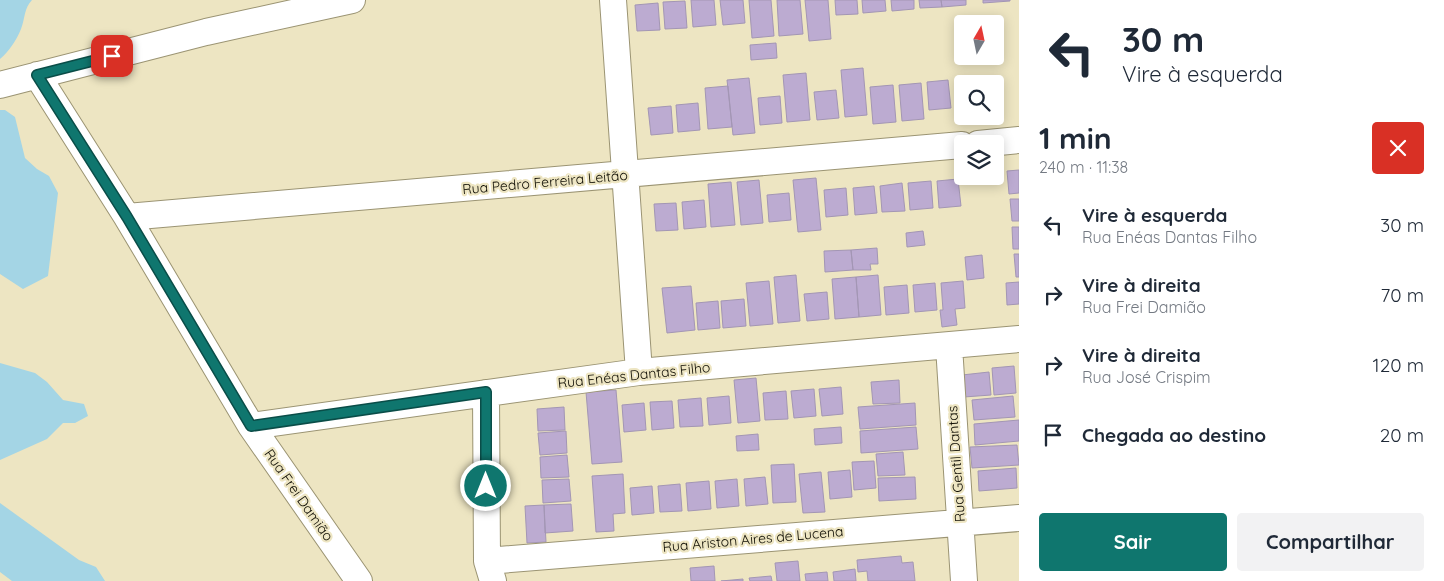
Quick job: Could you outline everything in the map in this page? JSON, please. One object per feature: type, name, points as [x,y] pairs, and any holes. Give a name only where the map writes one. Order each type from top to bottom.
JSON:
[{"type":"street","points":[[0,85],[206,32],[265,9],[352,0]]},
{"type":"street","points":[[613,0],[639,372]]},
{"type":"street","name":"Rua Frei Damião","points":[[37,75],[127,217],[251,426],[359,581]]},
{"type":"street","points":[[1004,141],[1019,140]]},
{"type":"street","name":"Rua Pedro Ferreira Leitão","points":[[127,217],[954,146]]},
{"type":"street","name":"Rua Enéas Dantas Filho","points":[[251,426],[639,372],[1019,339]]},
{"type":"street","name":"Rua Gentil Dantas","points":[[949,346],[964,581]]},
{"type":"street","points":[[486,392],[490,571]]},
{"type":"street","name":"Rua Ariston Aires de Lucena","points":[[490,571],[960,522],[1019,518]]},
{"type":"water","points":[[0,0],[32,0],[27,6],[17,38],[0,59]]},
{"type":"water","points":[[0,110],[5,110],[15,117],[25,158],[37,169],[49,176],[58,193],[48,276],[23,289],[0,274]]},
{"type":"water","points":[[0,363],[35,373],[47,382],[63,400],[84,404],[88,416],[75,423],[63,423],[47,439],[0,460]]},
{"type":"water","points":[[0,503],[79,560],[96,567],[105,581],[12,581],[0,572]]},
{"type":"building","points":[[691,0],[714,0],[716,25],[693,27]]},
{"type":"building","points":[[720,0],[743,0],[745,23],[723,25]]},
{"type":"building","points":[[749,0],[771,0],[774,36],[752,38]]},
{"type":"building","points":[[777,0],[800,0],[803,34],[779,36]]},
{"type":"building","points":[[805,0],[828,0],[831,39],[809,41]]},
{"type":"building","points":[[835,0],[857,0],[858,14],[836,15]]},
{"type":"building","points":[[862,0],[885,0],[886,11],[863,13]]},
{"type":"building","points":[[891,0],[914,0],[914,9],[892,11]]},
{"type":"building","points":[[919,0],[941,0],[942,7],[920,8]]},
{"type":"building","points":[[941,0],[966,0],[966,5],[942,7]]},
{"type":"building","points":[[983,0],[1010,0],[1010,1],[983,3]]},
{"type":"building","points":[[685,1],[687,28],[665,29],[663,2]]},
{"type":"building","points":[[658,3],[660,30],[637,31],[635,5]]},
{"type":"building","points":[[776,43],[777,58],[751,60],[750,45]]},
{"type":"building","points":[[863,68],[867,115],[845,117],[841,70]]},
{"type":"building","points":[[806,73],[810,120],[787,122],[783,75]]},
{"type":"building","points":[[749,78],[755,133],[733,135],[727,80]]},
{"type":"building","points":[[948,80],[951,108],[929,110],[927,82]]},
{"type":"building","points":[[921,83],[924,119],[902,121],[899,85]]},
{"type":"building","points":[[893,85],[896,122],[873,124],[870,87]]},
{"type":"building","points":[[728,86],[732,127],[708,129],[705,88]]},
{"type":"building","points":[[836,90],[839,118],[817,120],[814,92]]},
{"type":"building","points":[[780,96],[782,123],[760,125],[758,98]]},
{"type":"building","points":[[698,103],[700,130],[678,132],[676,105]]},
{"type":"building","points":[[671,106],[673,133],[651,135],[648,108]]},
{"type":"building","points":[[1019,170],[1019,193],[1009,194],[1007,171]]},
{"type":"building","points":[[816,178],[821,230],[798,232],[793,180]]},
{"type":"building","points":[[954,179],[954,185],[959,185],[961,206],[939,208],[937,181]]},
{"type":"building","points":[[759,180],[763,223],[741,225],[737,182]]},
{"type":"building","points":[[931,181],[933,208],[910,210],[908,183]]},
{"type":"building","points":[[731,182],[735,225],[711,227],[708,184]]},
{"type":"building","points":[[902,183],[905,211],[882,212],[880,186]]},
{"type":"building","points":[[874,186],[877,213],[855,215],[853,188]]},
{"type":"building","points":[[846,188],[848,215],[826,217],[824,190]]},
{"type":"building","points":[[789,193],[791,220],[769,222],[767,195]]},
{"type":"building","points":[[1010,199],[1019,199],[1019,221],[1012,221]]},
{"type":"building","points":[[704,200],[706,227],[684,229],[682,202]]},
{"type":"building","points":[[676,203],[678,230],[656,231],[654,204]]},
{"type":"building","points":[[1012,227],[1019,227],[1019,249],[1013,249]]},
{"type":"building","points":[[923,231],[925,245],[907,247],[906,233]]},
{"type":"building","points":[[877,248],[878,264],[870,264],[871,270],[853,270],[851,250]]},
{"type":"building","points":[[851,250],[853,270],[825,272],[824,251]]},
{"type":"building","points":[[1014,254],[1019,254],[1019,277],[1016,277]]},
{"type":"building","points":[[982,255],[984,278],[967,280],[965,257]]},
{"type":"building","points":[[796,275],[800,321],[778,323],[774,277]]},
{"type":"building","points":[[878,275],[881,315],[859,317],[856,277]]},
{"type":"building","points":[[856,277],[859,317],[835,319],[832,279]]},
{"type":"building","points":[[769,281],[773,324],[750,326],[746,283]]},
{"type":"building","points":[[963,281],[965,308],[955,309],[957,325],[942,327],[940,310],[943,310],[941,283]]},
{"type":"building","points":[[1019,282],[1019,304],[1007,305],[1006,283]]},
{"type":"building","points":[[935,283],[937,310],[915,312],[913,285]]},
{"type":"building","points":[[907,285],[909,313],[886,315],[884,287]]},
{"type":"building","points":[[691,286],[695,330],[667,333],[662,288]]},
{"type":"building","points":[[827,292],[829,319],[807,321],[804,294]]},
{"type":"building","points":[[744,299],[746,326],[723,328],[721,301]]},
{"type":"building","points":[[718,301],[720,328],[698,330],[696,303]]},
{"type":"building","points":[[1014,366],[1016,393],[994,395],[992,368]]},
{"type":"building","points":[[989,372],[991,395],[964,397],[962,375]]},
{"type":"building","points":[[756,378],[760,421],[738,423],[734,380]]},
{"type":"building","points":[[899,380],[900,403],[873,404],[871,382]]},
{"type":"building","points":[[841,387],[843,414],[822,416],[819,389]]},
{"type":"building","points":[[814,389],[816,416],[794,418],[791,391]]},
{"type":"building","points":[[616,390],[622,462],[592,464],[586,392]]},
{"type":"building","points":[[786,391],[788,419],[765,420],[763,393]]},
{"type":"building","points":[[729,396],[731,423],[709,425],[707,398]]},
{"type":"building","points":[[1013,396],[1015,417],[974,420],[972,400]]},
{"type":"building","points":[[701,398],[703,426],[680,427],[678,400]]},
{"type":"building","points":[[672,401],[674,428],[652,430],[650,402]]},
{"type":"building","points":[[644,403],[646,430],[624,432],[622,405]]},
{"type":"building","points":[[915,403],[916,425],[860,429],[858,407]]},
{"type":"building","points":[[564,407],[565,430],[538,431],[537,409]]},
{"type":"building","points":[[1019,420],[1019,441],[975,445],[974,424]]},
{"type":"building","points":[[841,427],[842,443],[815,445],[814,429]]},
{"type":"building","points":[[916,427],[918,449],[861,453],[860,431]]},
{"type":"building","points":[[566,431],[567,453],[540,455],[538,433]]},
{"type":"building","points":[[758,434],[759,450],[737,451],[736,436]]},
{"type":"building","points":[[1017,445],[1019,465],[972,468],[970,447]]},
{"type":"building","points":[[903,452],[905,475],[878,476],[876,454]]},
{"type":"building","points":[[567,455],[569,477],[541,478],[540,457]]},
{"type":"building","points":[[874,461],[876,488],[854,490],[852,462]]},
{"type":"building","points":[[794,464],[796,502],[773,503],[771,465]]},
{"type":"building","points":[[1016,468],[1017,488],[979,491],[978,471]]},
{"type":"building","points":[[850,470],[852,497],[830,499],[828,472]]},
{"type":"building","points":[[821,472],[825,512],[803,513],[799,474]]},
{"type":"building","points":[[623,474],[625,513],[613,514],[614,531],[596,532],[592,476]]},
{"type":"building","points":[[765,477],[768,504],[746,506],[744,479]]},
{"type":"building","points":[[915,477],[916,499],[879,501],[878,478]]},
{"type":"building","points":[[569,479],[571,501],[543,503],[542,480]]},
{"type":"building","points":[[737,479],[739,506],[717,508],[715,481]]},
{"type":"building","points":[[709,481],[711,509],[688,511],[686,483]]},
{"type":"building","points":[[680,484],[682,511],[660,512],[658,486]]},
{"type":"building","points":[[652,486],[654,513],[632,515],[630,488]]},
{"type":"building","points":[[571,504],[573,531],[545,533],[544,505]]},
{"type":"building","points":[[544,505],[546,542],[527,543],[525,506]]},
{"type":"building","points":[[901,556],[902,563],[913,562],[915,581],[868,581],[867,571],[858,572],[857,560]]},
{"type":"building","points":[[798,561],[800,581],[777,581],[775,563]]},
{"type":"building","points":[[714,566],[715,581],[691,581],[690,568]]},
{"type":"building","points":[[855,569],[856,581],[834,581],[833,572]]},
{"type":"building","points":[[827,572],[828,581],[806,581],[805,574]]},
{"type":"building","points":[[771,576],[772,581],[750,581],[749,578]]},
{"type":"building","points":[[743,579],[743,581],[721,581]]},
{"type":"route","points":[[112,56],[37,75],[127,217],[251,426],[486,392],[486,486]]}]
